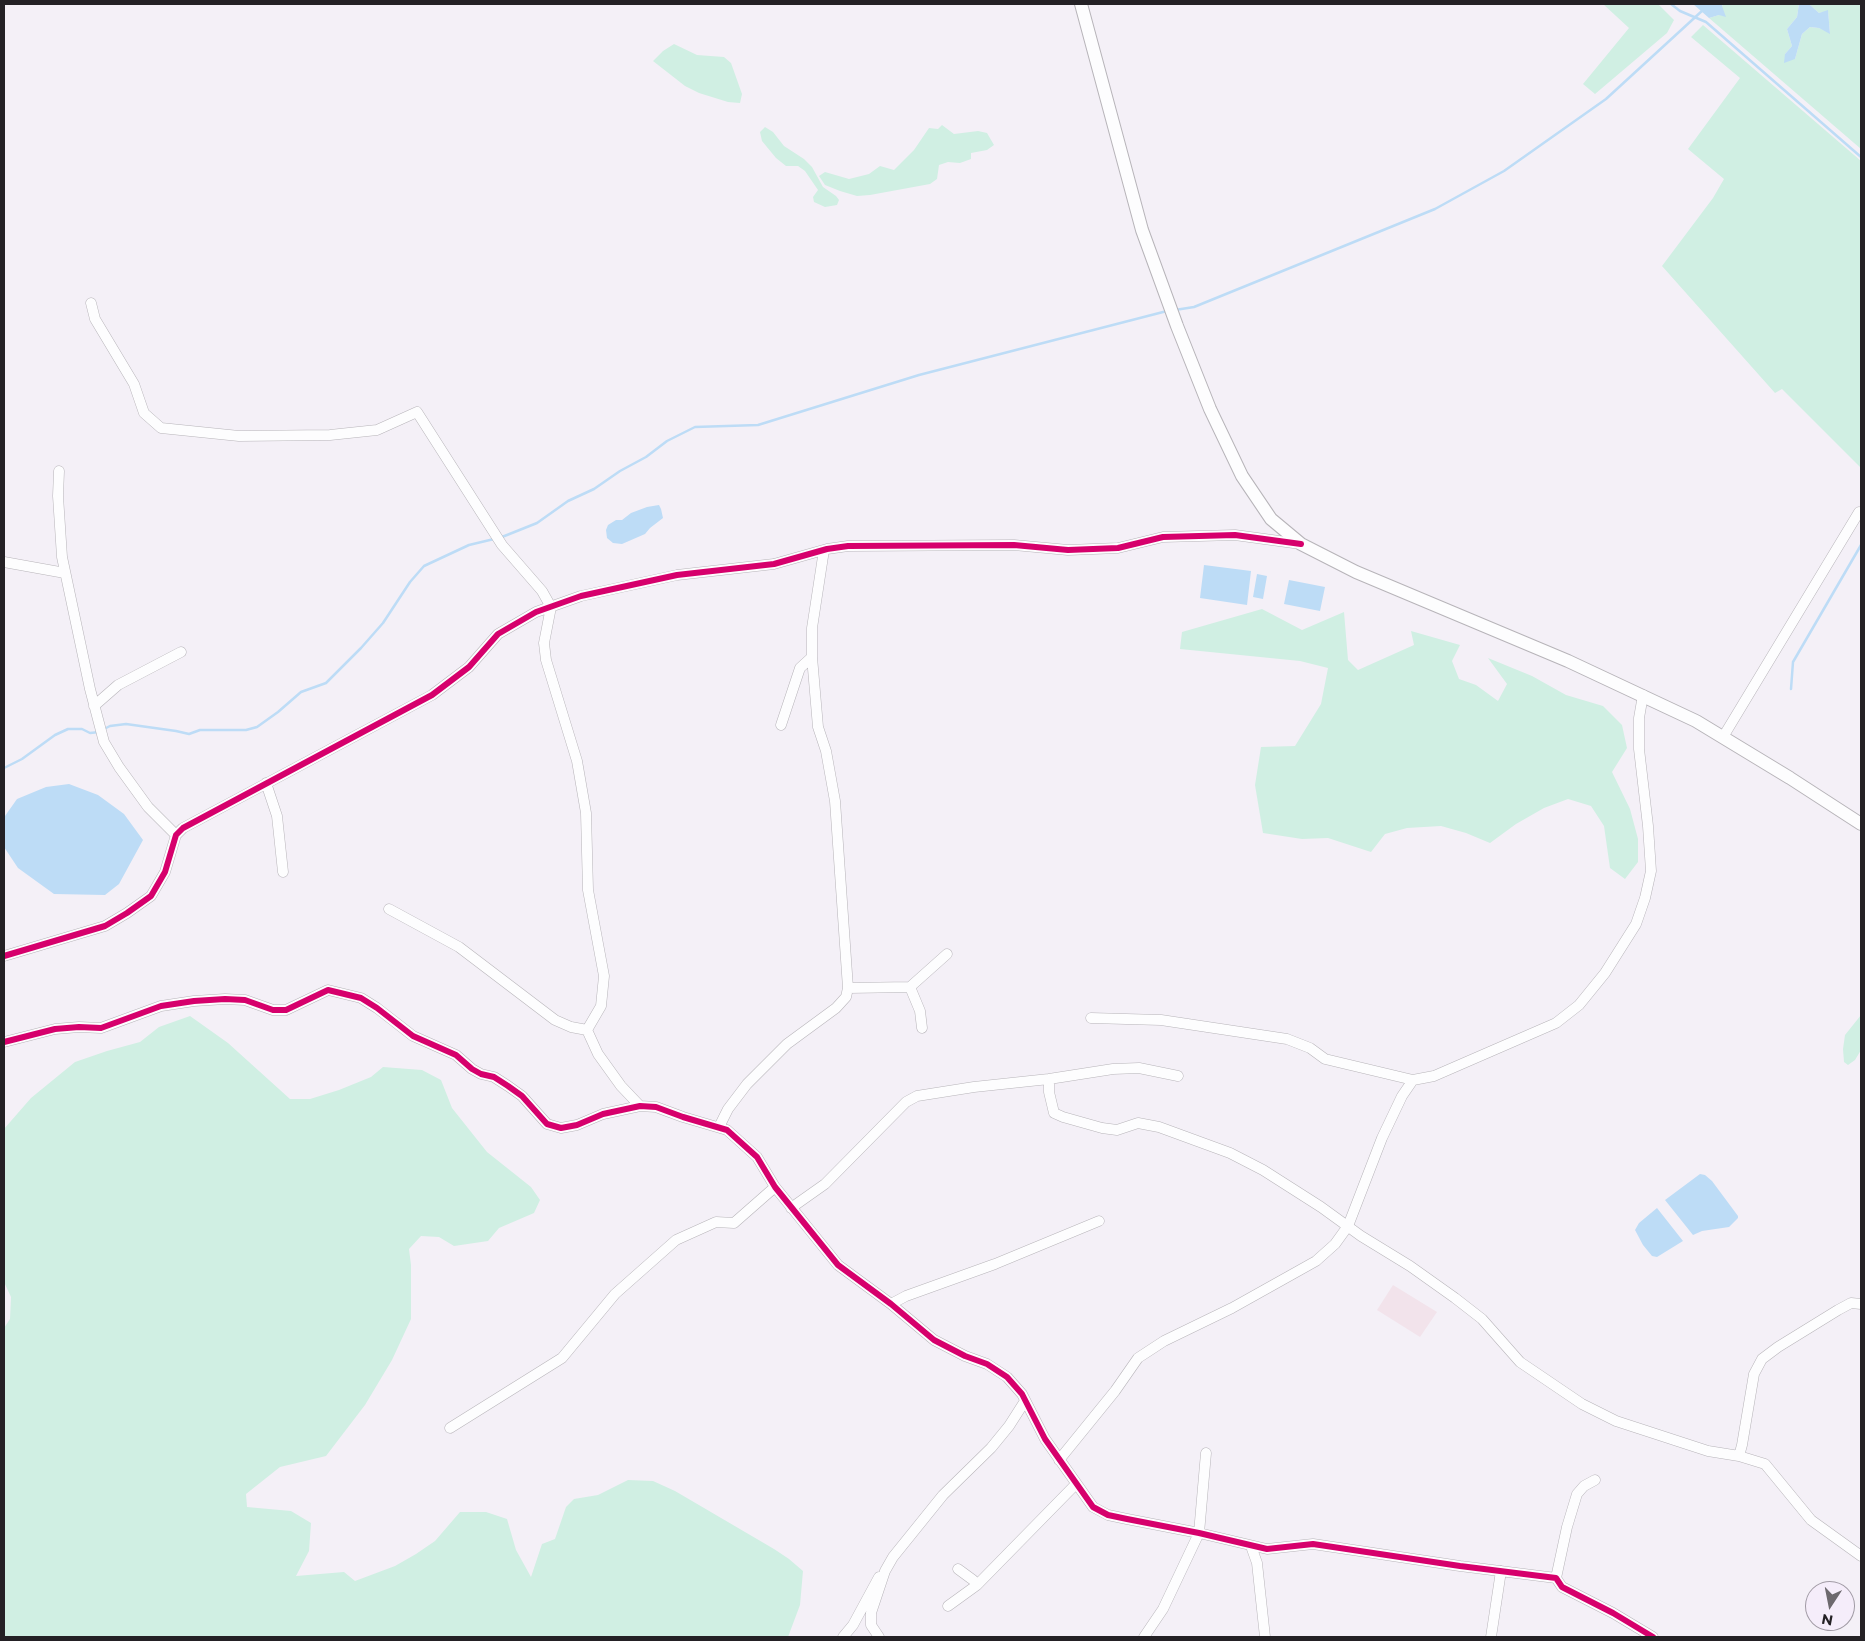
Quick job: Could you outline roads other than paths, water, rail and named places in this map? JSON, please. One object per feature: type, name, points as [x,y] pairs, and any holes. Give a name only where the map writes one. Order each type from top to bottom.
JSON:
[{"type":"main road","points":[[1081,4],[1142,230],[1177,326],[1210,409],[1242,476],[1271,519],[1301,544],[1356,572],[1568,661],[1696,720],[1861,824]]},
{"type":"street","points":[[91,303],[95,319],[134,384],[144,413],[161,428],[239,436],[330,436],[377,430],[417,412],[502,545],[542,592],[551,607],[544,643],[549,671],[570,731],[578,761],[586,814],[588,890],[604,976],[601,1006],[587,1030]]},
{"type":"street","points":[[59,471],[58,496],[62,557],[94,706],[104,742],[119,767],[148,807],[176,835]]},
{"type":"street","points":[[1723,737],[1859,512]]},
{"type":"street","points":[[4,956],[105,926],[127,913],[151,896],[166,872],[176,835],[183,828],[432,695],[469,667],[498,634],[536,612],[580,596],[677,575],[774,564],[824,550],[848,546],[1004,545],[1068,550],[1118,548],[1163,537],[1234,535],[1301,544]]},
{"type":"street","points":[[718,1127],[728,1109],[748,1084],[787,1044],[836,1008],[846,997],[848,988],[835,800],[826,751],[818,727],[812,657],[814,618],[824,550]]},
{"type":"street","points":[[4,562],[65,574]]},
{"type":"street","points":[[94,706],[118,685],[181,652]]},
{"type":"street","points":[[781,725],[800,668],[812,657]]},
{"type":"street","points":[[1092,1018],[1161,1020],[1286,1039],[1310,1048],[1325,1059],[1413,1080],[1434,1076],[1556,1023],[1579,1005],[1604,972],[1636,924],[1645,898],[1651,871],[1639,750],[1639,718],[1643,695]]},
{"type":"street","points":[[266,783],[276,816],[283,872]]},
{"type":"street","points":[[389,909],[459,946],[555,1020],[571,1027],[587,1030]]},
{"type":"street","points":[[848,988],[910,987],[947,954]]},
{"type":"street","points":[[910,987],[920,1011],[922,1028]]},
{"type":"street","points":[[4,1042],[55,1029],[101,1028],[161,1006],[194,1001],[245,1000],[273,1010],[286,1010],[328,990],[361,998],[413,1036],[456,1055],[472,1069],[508,1086],[522,1096],[547,1124],[561,1128],[577,1125],[603,1114],[640,1106],[656,1107],[727,1130],[757,1157],[775,1187],[838,1265],[892,1304],[934,1340],[965,1356],[987,1364],[1007,1377],[1022,1394],[1046,1439],[1076,1484],[1093,1507],[1108,1515],[1267,1549],[1322,1545],[1556,1578]]},
{"type":"street","points":[[587,1030],[598,1054],[621,1086],[640,1106]]},
{"type":"street","points":[[791,1208],[825,1184],[906,1102],[917,1096],[1113,1069],[1139,1068],[1178,1076]]},
{"type":"street","points":[[1050,1079],[1049,1092],[1054,1113],[1063,1117],[1102,1128],[1117,1130],[1138,1123],[1159,1127],[1230,1153],[1263,1170],[1321,1206],[1361,1236],[1410,1266],[1482,1319],[1520,1362],[1582,1404],[1616,1421],[1708,1451],[1739,1456],[1765,1464],[1811,1520],[1861,1556]]},
{"type":"street","points":[[1059,1460],[1115,1391],[1138,1358],[1164,1341],[1232,1308],[1316,1261],[1335,1244],[1348,1226],[1382,1138],[1402,1096],[1413,1080]]},
{"type":"street","points":[[450,1428],[562,1358],[615,1294],[676,1240],[716,1222],[734,1224],[775,1187]]},
{"type":"street","points":[[892,1304],[906,1296],[995,1264],[1099,1221]]},
{"type":"street","points":[[1739,1456],[1754,1374],[1762,1359],[1838,1310],[1851,1303],[1861,1304]]},
{"type":"street","points":[[879,1637],[871,1625],[870,1613],[885,1571],[893,1556],[943,1495],[991,1448],[1009,1426],[1025,1400]]},
{"type":"street","points":[[1144,1637],[1164,1609],[1199,1533],[1206,1453]]},
{"type":"street","points":[[1595,1480],[1584,1486],[1577,1494],[1567,1527],[1556,1578],[1562,1587],[1613,1612],[1653,1637]]},
{"type":"street","points":[[948,1606],[977,1585],[1076,1484]]},
{"type":"street","points":[[1251,1546],[1257,1563],[1265,1637]]},
{"type":"street","points":[[958,1569],[977,1585]]},
{"type":"street","points":[[843,1637],[852,1625],[877,1580],[885,1571]]},
{"type":"street","points":[[1491,1637],[1500,1571]]},
{"type":"water","points":[[1693,4],[1723,4],[1726,17],[1719,15],[1709,18]]},
{"type":"water","points":[[1799,4],[1809,4],[1819,13],[1828,10],[1830,34],[1819,28],[1810,27],[1802,34],[1795,59],[1784,63],[1785,54],[1792,46],[1787,29],[1797,17]]},
{"type":"water","points":[[659,505],[663,518],[645,534],[622,544],[613,543],[607,538],[606,530],[608,525],[616,520],[622,520],[631,513]]},
{"type":"water","points":[[1204,565],[1251,571],[1247,605],[1200,598]]},
{"type":"water","points":[[1257,574],[1267,576],[1263,599],[1253,597]]},
{"type":"water","points":[[1289,580],[1325,587],[1320,611],[1284,604]]},
{"type":"water","points":[[69,784],[98,795],[124,814],[143,840],[119,884],[105,895],[54,894],[18,868],[4,847],[5,816],[17,799],[46,787]]},
{"type":"water","points":[[1700,1174],[1705,1175],[1712,1181],[1738,1218],[1729,1227],[1702,1231],[1693,1235],[1665,1200]]},
{"type":"water","points":[[1657,1208],[1683,1241],[1657,1257],[1652,1256],[1643,1245],[1635,1230],[1639,1223]]},
{"type":"waterway","points":[[1671,4],[1680,11],[1706,22],[1861,157]]},
{"type":"waterway","points":[[1175,310],[1194,307],[1435,209],[1504,171],[1606,99],[1703,10]]},
{"type":"waterway","points":[[502,537],[537,523],[568,501],[594,489],[620,471],[646,457],[667,441],[695,427],[758,425],[919,375],[1167,311]]},
{"type":"waterway","points":[[104,729],[110,726],[126,724],[189,734],[200,730],[246,730],[257,727],[301,692],[326,683],[383,623],[410,582],[424,566],[469,545],[494,539]]},
{"type":"waterway","points":[[1791,689],[1793,662],[1861,545]]},
{"type":"waterway","points":[[4,768],[22,759],[55,735],[68,729],[82,729],[90,733],[100,732]]}]
